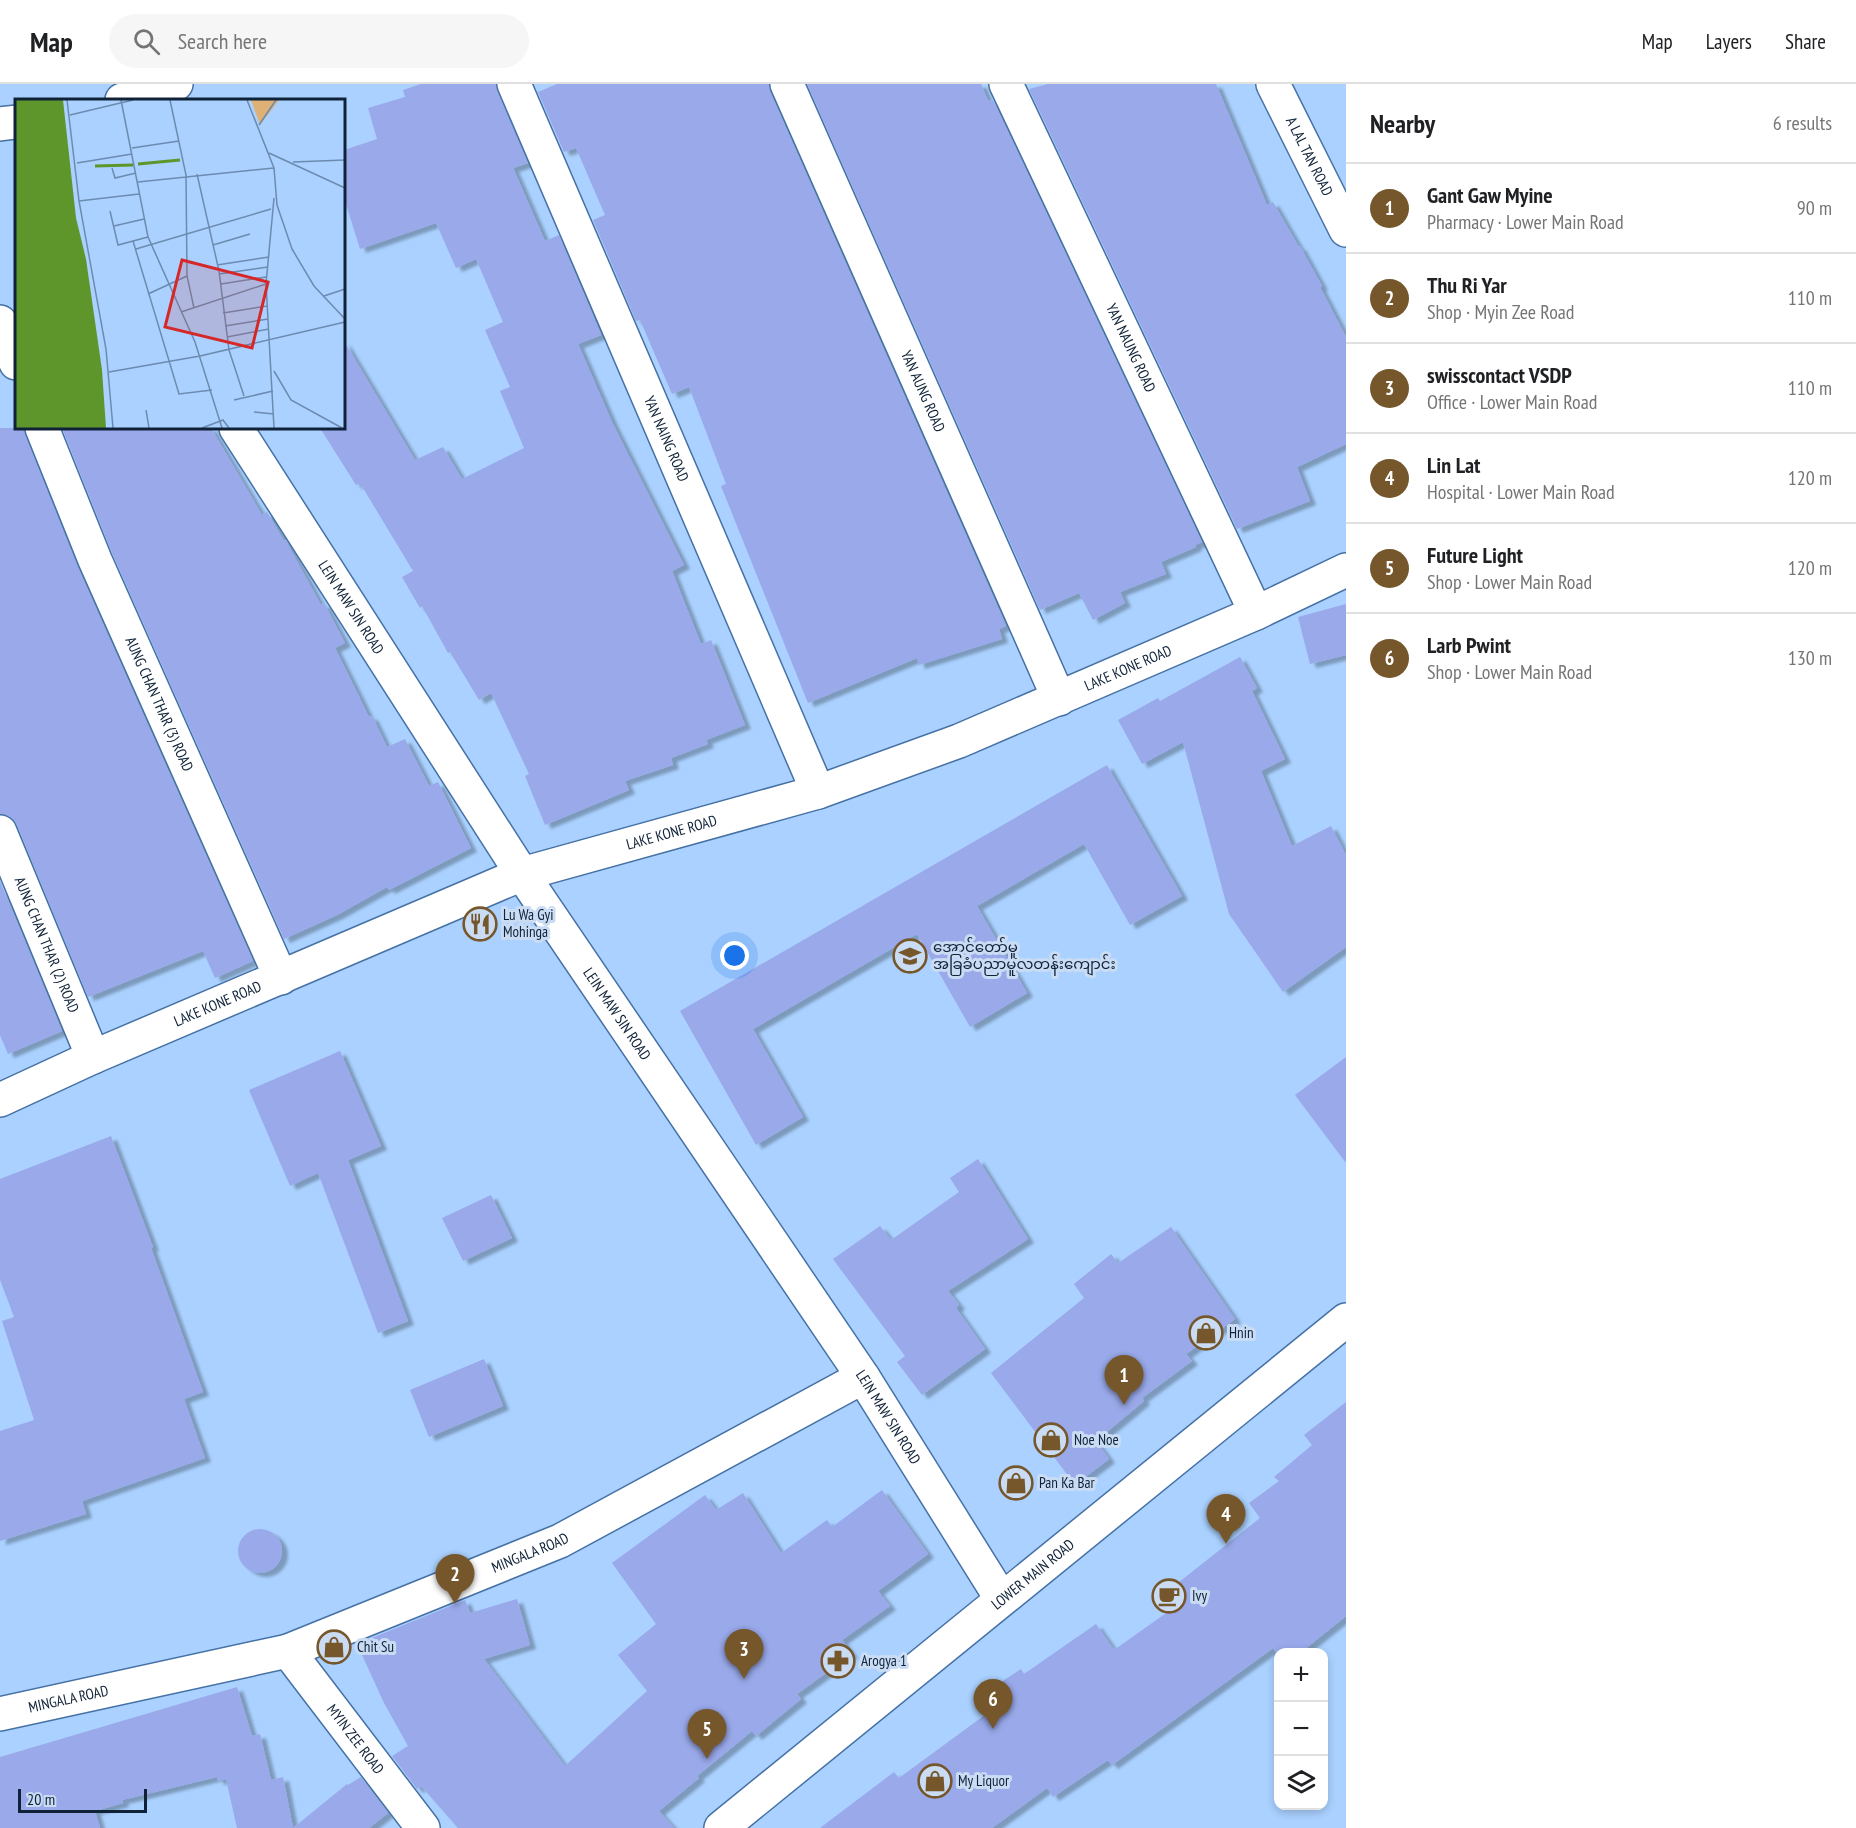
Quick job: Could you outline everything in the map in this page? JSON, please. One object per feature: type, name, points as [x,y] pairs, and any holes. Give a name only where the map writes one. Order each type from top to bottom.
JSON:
[{"type":"street","points":[[125,99],[176,84]]},
{"type":"street","name":"YAN NAING ROAD","points":[[514,84],[818,792]]},
{"type":"street","name":"YAN AUNG ROAD","points":[[788,84],[1059,699]]},
{"type":"street","name":"YAN NAUNG ROAD","points":[[1006,84],[1256,613]]},
{"type":"street","name":"A LAL TAN ROAD","points":[[1273,84],[1346,230]]},
{"type":"street","points":[[0,124],[15,122]]},
{"type":"street","points":[[0,322],[15,360]]},
{"type":"street","name":"AUNG CHAN THAR (3) ROAD","points":[[42,429],[95,560],[281,978]]},
{"type":"street","name":"LEIN MAW SIN ROAD","points":[[237,429],[522,873],[863,1377],[1001,1598]]},
{"type":"street","name":"LAKE KONE ROAD","points":[[0,1100],[93,1057],[522,873],[818,792],[959,741],[1256,613],[1346,570]]},
{"type":"street","name":"AUNG CHAN THAR (2) ROAD","points":[[0,832],[93,1057]]},
{"type":"street","name":"LOWER MAIN ROAD","points":[[721,1828],[1001,1598],[1346,1320]]},
{"type":"street","name":"MINGALA ROAD","points":[[0,1713],[288,1651],[560,1541],[863,1377]]},
{"type":"street","name":"MYIN ZEE ROAD","points":[[288,1651],[423,1828]]},
{"type":"building","points":[[421,84],[496,84],[528,163],[513,168],[545,241],[559,235],[601,335],[578,344],[612,422],[684,565],[672,571],[701,644],[711,640],[745,725],[706,740],[708,744],[671,758],[673,765],[625,781],[629,790],[545,825],[525,776],[529,774],[491,693],[479,700],[450,652],[448,653],[422,606],[420,608],[402,577],[413,571],[360,483],[356,485],[321,429],[345,429],[345,343],[415,460],[443,447],[462,479],[524,448],[500,391],[510,387],[485,330],[503,322],[476,259],[456,268],[436,223],[360,249],[345,201],[345,150],[377,139],[368,108],[405,97],[403,90]]},
{"type":"building","points":[[557,84],[769,84],[770,92],[1006,626],[999,629],[1002,639],[919,665],[917,658],[808,703],[721,486],[726,484],[689,387],[672,394],[640,320],[636,321],[593,220],[605,215],[576,148],[564,152],[538,92]]},
{"type":"building","points":[[807,84],[981,84],[988,101],[993,100],[1202,542],[1195,545],[1196,547],[1161,562],[1166,574],[1120,592],[1125,603],[1093,620],[1079,593],[1040,610]]},
{"type":"building","points":[[1048,84],[1216,84],[1267,205],[1273,202],[1300,246],[1346,337],[1346,444],[1297,467],[1310,501],[1237,529],[1029,89]]},
{"type":"building","points":[[0,428],[15,428],[24,429],[78,568],[253,961],[215,978],[203,951],[88,997],[17,825],[11,817],[0,814]]},
{"type":"building","points":[[62,429],[212,429],[262,515],[267,512],[284,541],[286,540],[321,605],[324,603],[345,643],[335,648],[369,717],[372,716],[387,747],[405,739],[429,786],[438,782],[471,848],[389,890],[387,887],[337,915],[284,939],[112,553]]},
{"type":"building","points":[[1346,604],[1346,655],[1310,664],[1298,617]]},
{"type":"building","points":[[1240,657],[1257,688],[1252,691],[1285,759],[1261,771],[1292,846],[1331,826],[1346,855],[1346,947],[1283,992],[1229,914],[1183,742],[1142,764],[1118,720],[1158,698],[1160,701]]},
{"type":"building","points":[[1107,765],[1182,896],[1130,925],[1084,844],[977,906],[1027,993],[970,1027],[917,934],[753,1029],[803,1117],[756,1145],[680,1011]]},
{"type":"building","points":[[0,881],[62,1031],[8,1054],[0,1035]]},
{"type":"building","points":[[340,1051],[381,1146],[348,1160],[408,1321],[378,1333],[318,1173],[290,1186],[249,1090]]},
{"type":"building","points":[[1346,1057],[1346,1163],[1295,1095]]},
{"type":"building","points":[[111,1136],[153,1247],[151,1248],[203,1392],[184,1399],[205,1458],[82,1501],[86,1514],[0,1541],[0,1431],[34,1420],[2,1321],[14,1317],[0,1280],[0,1179]]},
{"type":"building","points":[[978,1159],[1028,1239],[948,1291],[959,1305],[956,1308],[985,1349],[922,1395],[897,1362],[905,1356],[833,1259],[880,1226],[891,1240],[959,1192],[950,1178]]},
{"type":"building","points":[[491,1195],[512,1238],[463,1261],[442,1218]]},
{"type":"building","points":[[1171,1227],[1235,1319],[1186,1354],[1192,1361],[1142,1398],[1144,1401],[1096,1441],[1109,1459],[1075,1485],[991,1373],[1084,1298],[1074,1284],[1111,1254],[1118,1263]]},
{"type":"building","points":[[484,1359],[503,1406],[429,1437],[410,1390]]},
{"type":"building","points":[[1346,1402],[1346,1616],[1306,1648],[1273,1648],[1112,1765],[1108,1760],[1053,1797],[1047,1788],[992,1828],[820,1828],[894,1772],[899,1778],[993,1709],[983,1694],[1021,1669],[1024,1674],[1096,1624],[1114,1650],[1169,1611],[1159,1598],[1260,1518],[1249,1503],[1279,1481],[1274,1477],[1312,1445],[1304,1435]]},
{"type":"building","points":[[882,1490],[928,1554],[878,1591],[890,1606],[842,1640],[852,1654],[797,1694],[801,1699],[756,1736],[752,1731],[659,1811],[674,1828],[458,1828],[421,1786],[417,1789],[392,1756],[408,1746],[384,1703],[357,1644],[465,1600],[470,1613],[517,1599],[530,1645],[484,1659],[565,1766],[647,1691],[618,1655],[656,1624],[612,1563],[705,1495],[716,1510],[743,1493],[781,1553],[827,1520],[832,1527]]},
{"type":"building","points":[[260,1529],[269,1530],[276,1535],[281,1542],[281,1560],[276,1567],[269,1572],[260,1573],[251,1572],[244,1567],[239,1560],[238,1551],[239,1542],[244,1535],[251,1530]]},
{"type":"building","points":[[237,1687],[252,1736],[260,1734],[271,1780],[283,1777],[293,1828],[237,1828],[226,1779],[218,1781],[217,1777],[122,1800],[123,1803],[95,1811],[100,1828],[0,1828],[0,1757]]},
{"type":"building","points":[[361,1777],[388,1813],[369,1828],[293,1828],[347,1784]]},
{"type":"place","name":"Lu Wa Gyi Mohinga","points":[[480,924]]},
{"type":"place","name":"အောင်တော်မူ အခြခံပညာမူလတန်းကျောင်း","points":[[910,956]]},
{"type":"place","name":"Hnin","points":[[1206,1333]]},
{"type":"place","name":"Gant Gaw Myine","points":[[1124,1405]]},
{"type":"place","name":"Noe Noe","points":[[1051,1440]]},
{"type":"place","name":"Pan Ka Bar","points":[[1016,1483]]},
{"type":"place","name":"Lin Lat","points":[[1226,1544]]},
{"type":"place","name":"Ivy","points":[[1169,1596]]},
{"type":"place","name":"Thu Ri Yar","points":[[455,1604]]},
{"type":"place","name":"Chit Su","points":[[334,1647]]},
{"type":"place","name":"Arogya 1","points":[[838,1661]]},
{"type":"place","name":"swisscontact VSDP","points":[[744,1679]]},
{"type":"place","name":"Larb Pwint","points":[[993,1729]]},
{"type":"place","name":"Future Light","points":[[707,1759]]},
{"type":"place","name":"My Liquor","points":[[935,1781]]}]
